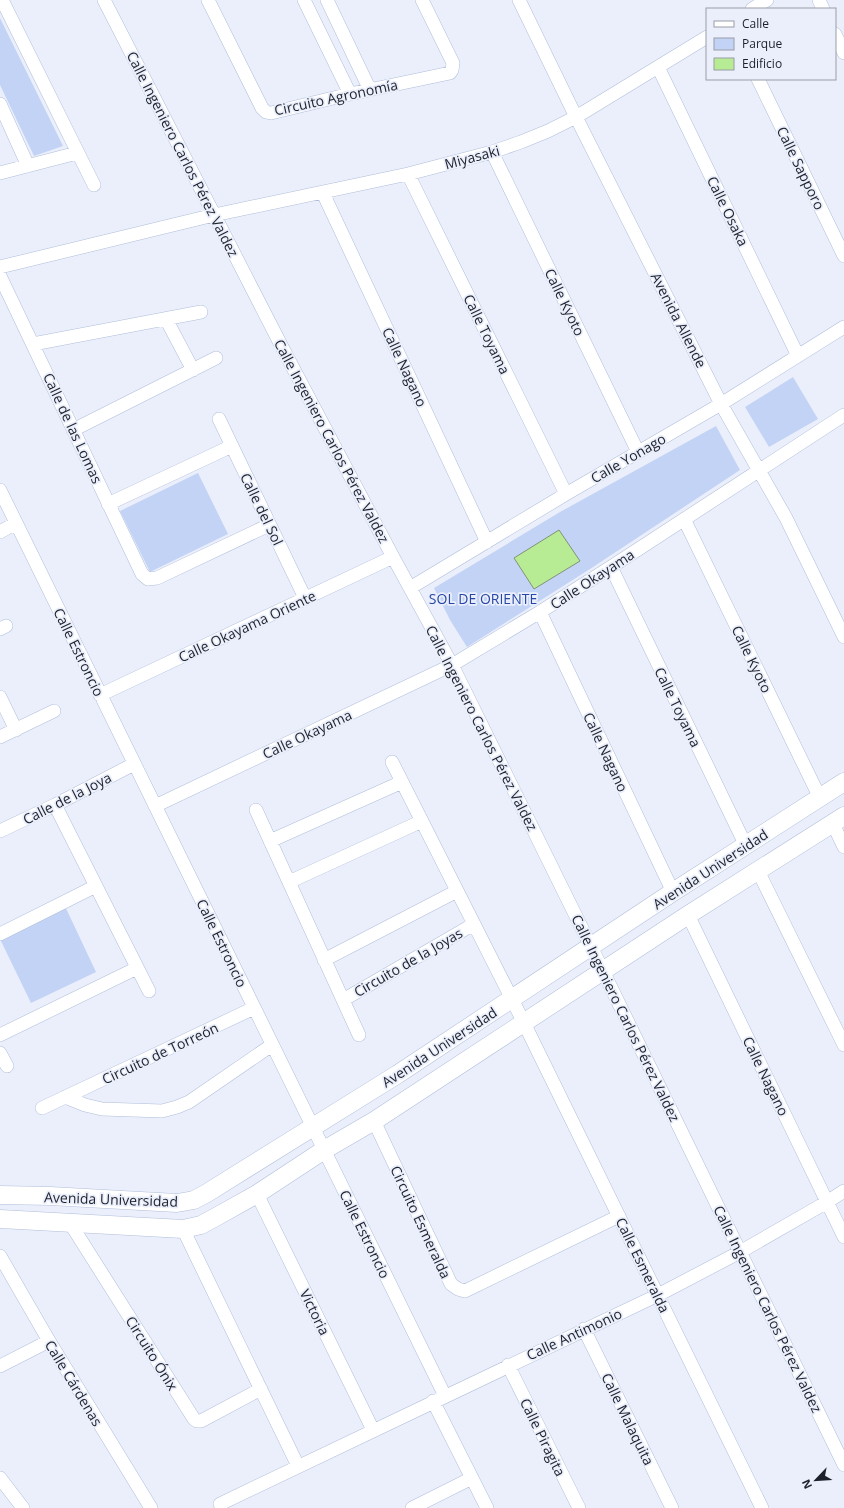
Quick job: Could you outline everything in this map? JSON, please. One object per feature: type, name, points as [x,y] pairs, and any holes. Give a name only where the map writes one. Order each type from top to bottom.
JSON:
[{"type":"main road","name":"Avenida Universidad","points":[[0,1195],[50,1196],[177,1203],[194,1200],[207,1194],[398,1074],[673,892],[844,782]]},
{"type":"main road","name":"Avenida Universidad","points":[[0,1219],[183,1229],[201,1225],[257,1194],[324,1150],[374,1121],[688,915],[838,820]]},
{"type":"street","points":[[2,0],[94,185]]},
{"type":"street","name":"Calle Ingeniero Carlos Pérez Valdez","points":[[104,0],[214,215],[393,557],[452,665],[844,1465]]},
{"type":"street","name":"Circuito Agronomía","points":[[208,0],[262,108],[266,112],[271,113],[350,94],[446,75],[452,70],[453,63],[422,0]]},
{"type":"street","points":[[304,0],[350,94]]},
{"type":"street","points":[[327,0],[370,90]]},
{"type":"street","name":"Avenida Allende","points":[[519,0],[576,117],[721,404],[786,518],[844,637]]},
{"type":"street","points":[[754,8],[767,0]]},
{"type":"street","points":[[836,36],[844,53]]},
{"type":"street","name":"Miyasaki","points":[[0,267],[214,215],[408,174],[492,152],[541,134],[576,117],[706,38]]},
{"type":"street","name":"Calle Osaka","points":[[658,67],[798,356]]},
{"type":"street","name":"Calle Sapporo","points":[[758,80],[844,256]]},
{"type":"street","points":[[0,104],[28,166]]},
{"type":"street","name":"Calle Kyoto","points":[[492,152],[638,452]]},
{"type":"street","points":[[0,173],[77,153]]},
{"type":"street","name":"Calle Toyama","points":[[408,174],[566,494]]},
{"type":"street","name":"Calle Nagano","points":[[322,193],[487,542]]},
{"type":"street","name":"Calle de las Lomas","points":[[0,276],[142,574],[148,579],[157,578],[270,524]]},
{"type":"street","points":[[33,344],[200,312]]},
{"type":"street","points":[[166,319],[193,370]]},
{"type":"street","name":"Calle Yonago","points":[[410,588],[566,494],[721,404],[844,327]]},
{"type":"street","points":[[73,430],[216,358]]},
{"type":"street","name":"Calle del Sol","points":[[219,419],[305,598]]},
{"type":"street","name":"Calle Okayama","points":[[155,806],[452,665],[540,612],[759,470],[843,419]]},
{"type":"street","points":[[108,504],[232,446]]},
{"type":"street","name":"Calle Estroncio","points":[[0,490],[324,1150],[439,1398],[472,1478],[487,1508]]},
{"type":"street","name":"Calle Kyoto","points":[[684,519],[820,798]]},
{"type":"street","points":[[0,532],[16,523]]},
{"type":"street","name":"Calle Okayama Oriente","points":[[100,695],[393,557]]},
{"type":"street","name":"Calle Toyama","points":[[611,567],[746,846]]},
{"type":"street","name":"Calle Nagano","points":[[540,612],[673,892]]},
{"type":"street","points":[[0,697],[16,730]]},
{"type":"street","points":[[0,737],[54,711]]},
{"type":"street","name":"Circuito de la Joyas","points":[[392,762],[524,1023]]},
{"type":"street","name":"Calle de la Joya","points":[[0,831],[55,805],[134,764]]},
{"type":"street","points":[[270,841],[402,782]]},
{"type":"street","points":[[55,805],[149,992]]},
{"type":"street","name":"Circuito de la Joyas","points":[[256,810],[359,1035]]},
{"type":"street","points":[[838,820],[844,847]]},
{"type":"street","points":[[289,882],[422,821]]},
{"type":"street","points":[[758,871],[844,1045]]},
{"type":"street","points":[[0,934],[96,886]]},
{"type":"street","points":[[324,960],[457,891]]},
{"type":"street","name":"Calle Nagano","points":[[688,915],[844,1237]]},
{"type":"street","name":"Circuito de la Joyas","points":[[343,1000],[474,924]]},
{"type":"street","points":[[0,1035],[137,968]]},
{"type":"street","name":"Circuito de Torreón","points":[[42,1108],[254,1008]]},
{"type":"street","name":"Calle Esmeralda","points":[[524,1023],[762,1508]]},
{"type":"street","points":[[65,1097],[85,1106],[102,1109],[162,1112],[188,1102],[272,1045]]},
{"type":"street","points":[[0,1053],[7,1066]]},
{"type":"street","name":"Circuito Esmeralda","points":[[374,1121],[451,1284],[458,1289],[465,1291],[619,1216]]},
{"type":"street","name":"Calle Antimonio","points":[[220,1504],[439,1398],[658,1295],[740,1252],[844,1191]]},
{"type":"street","name":"Victoria","points":[[257,1194],[374,1430]]},
{"type":"street","name":"Circuito Ónix","points":[[70,1224],[197,1422],[202,1421],[261,1389]]},
{"type":"street","points":[[183,1229],[298,1466]]},
{"type":"street","name":"Calle Cárdenas","points":[[0,1256],[49,1341],[151,1508]]},
{"type":"street","name":"Calle Malaquita","points":[[584,1329],[672,1508]]},
{"type":"street","points":[[0,1366],[49,1341]]},
{"type":"street","name":"Calle Piragita","points":[[508,1366],[579,1508]]},
{"type":"street","points":[[0,1478],[23,1508]]},
{"type":"street","points":[[412,1508],[472,1478]]},
{"type":"green space","points":[[0,18],[63,146],[34,156],[0,85]]},
{"type":"green space","points":[[793,377],[818,419],[769,447],[745,407]]},
{"type":"green space","name":"SOL DE ORIENTE","points":[[716,426],[740,470],[590,569],[467,647],[450,620],[434,588],[560,512]]},
{"type":"green space","points":[[198,473],[228,534],[150,572],[120,511]]},
{"type":"green space","points":[[63,902],[96,972],[31,1003],[0,939]]},
{"type":"building","points":[[559,530],[580,561],[534,589],[514,558]]}]
